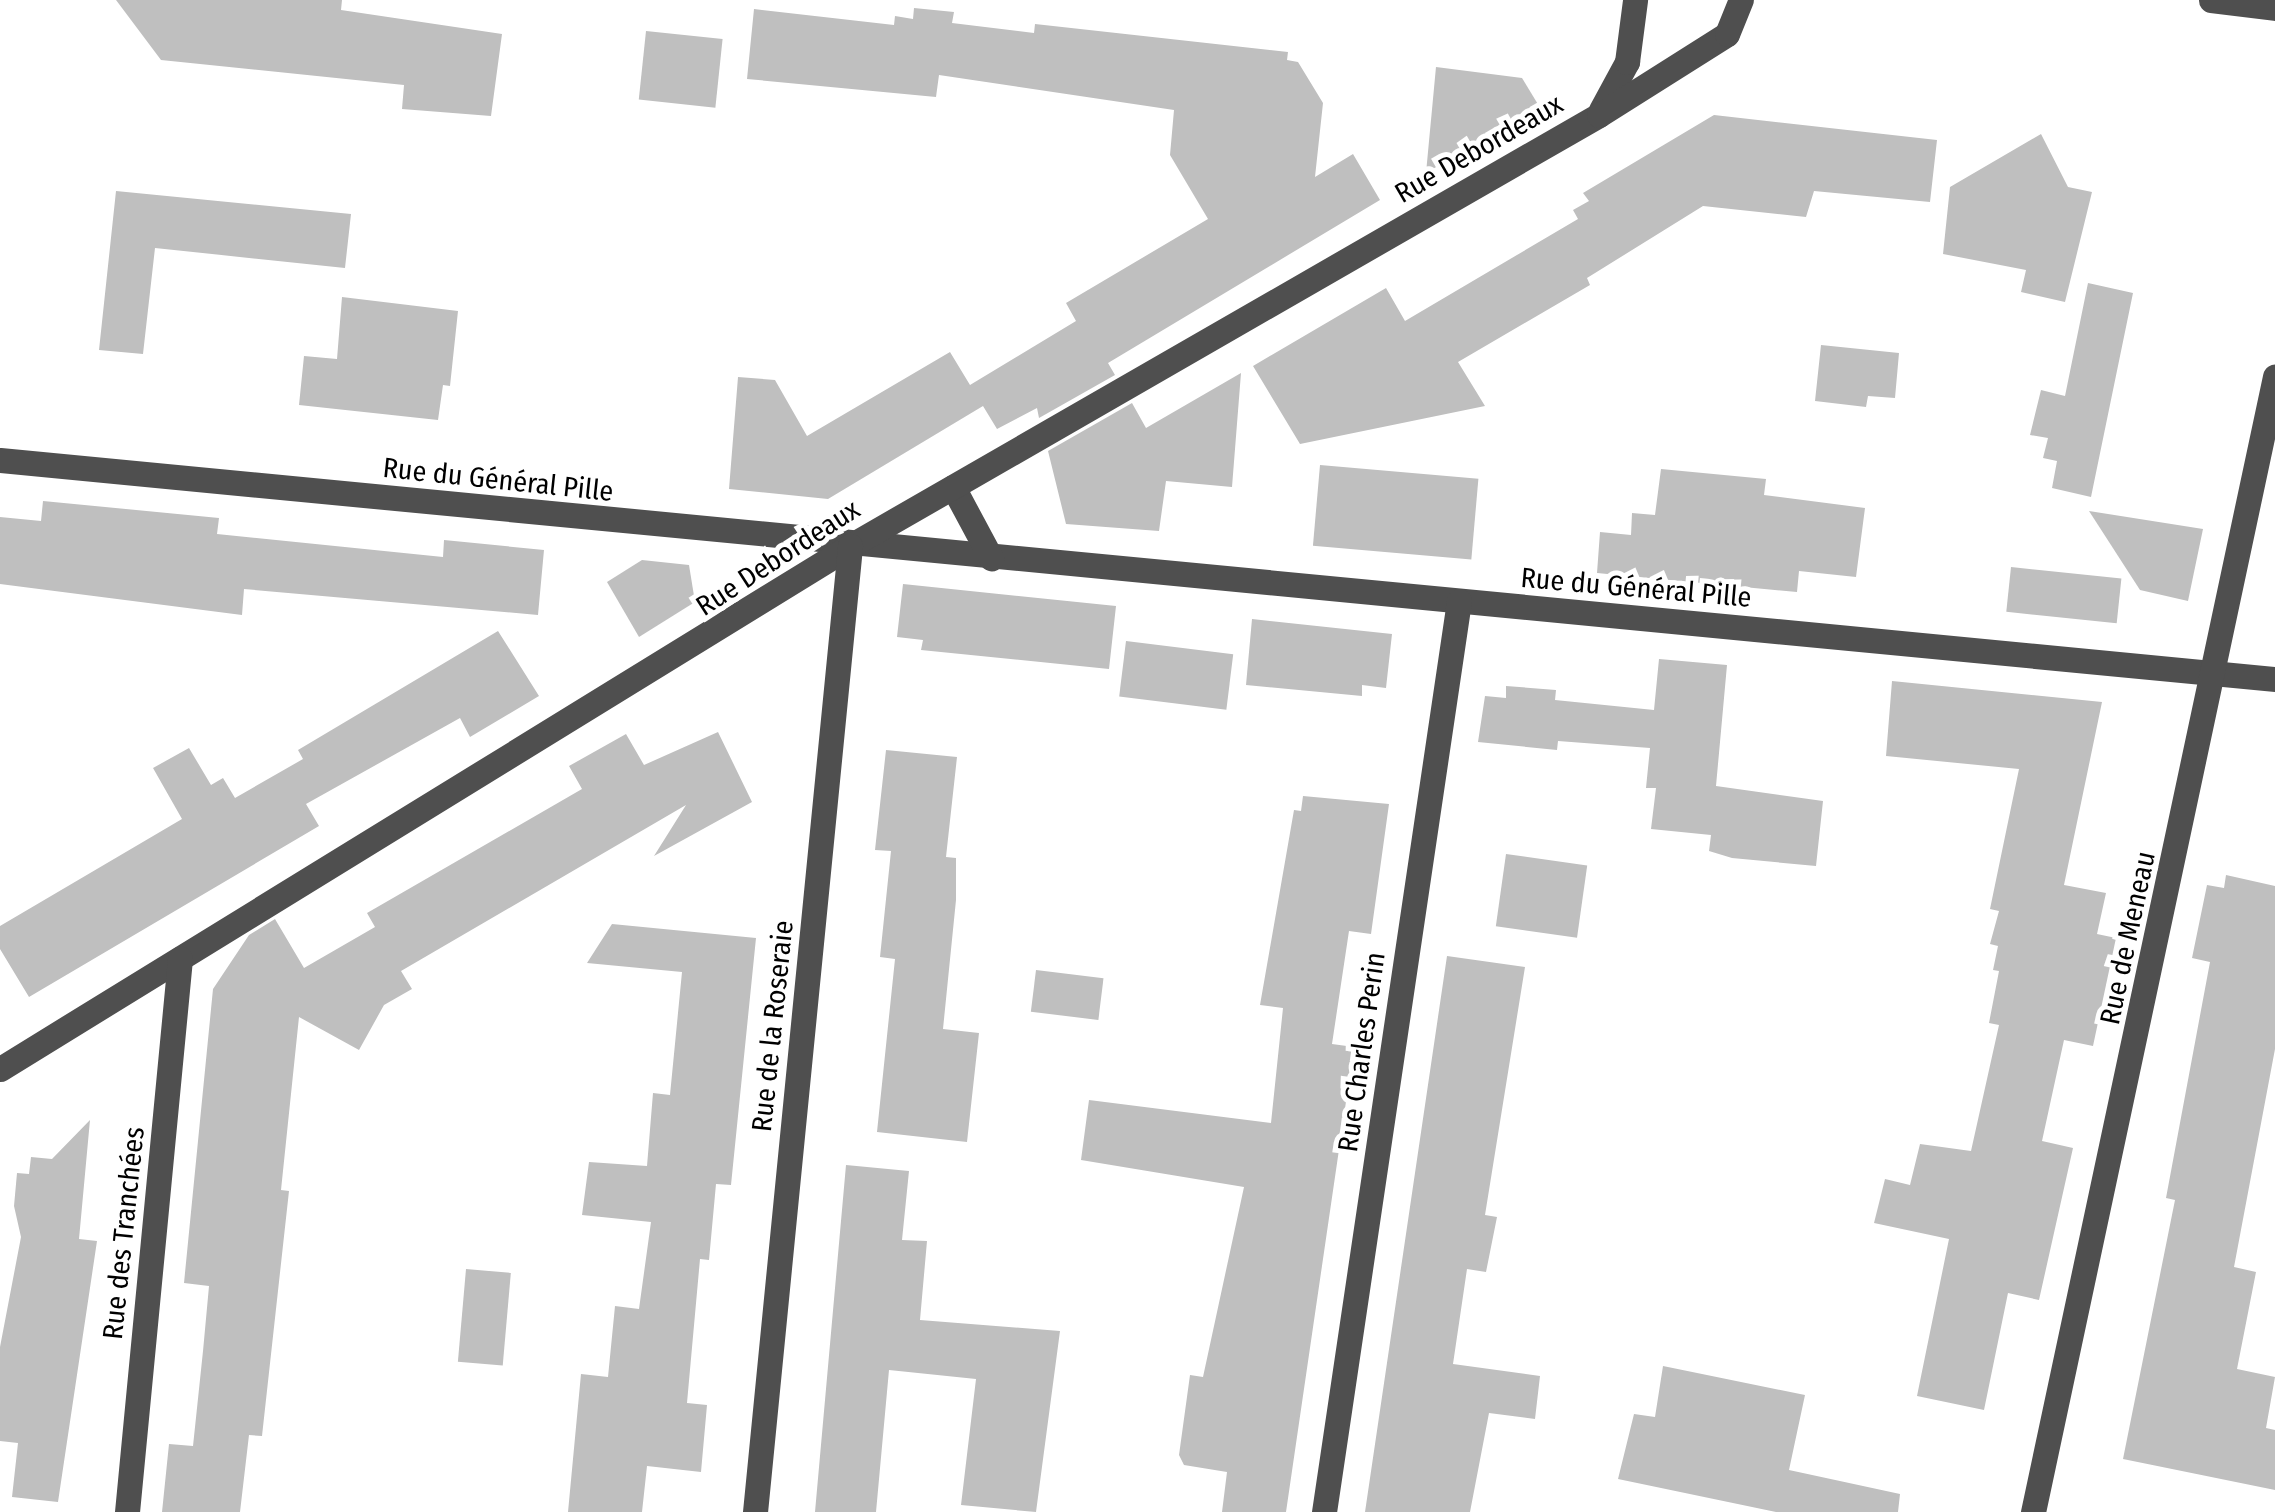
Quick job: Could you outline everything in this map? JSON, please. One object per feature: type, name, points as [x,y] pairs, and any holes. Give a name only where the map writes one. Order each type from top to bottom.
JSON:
[{"type":"street","name":"Rue Debordeaux","points":[[1598,114],[1627,62],[1636,0]]},
{"type":"street","name":"Rue Debordeaux","points":[[0,1068],[850,546],[1598,114],[1726,34],[1741,0]]},
{"type":"street","points":[[2211,0],[2275,8]]},
{"type":"street","name":"Rue de Meneau","points":[[2033,1512],[2216,674],[2275,376]]},
{"type":"street","name":"Rue du Général Pille","points":[[0,460],[850,546],[2275,679]]},
{"type":"street","points":[[953,486],[991,558]]},
{"type":"street","name":"Rue de la Roseraie","points":[[755,1512],[850,546]]},
{"type":"street","name":"Rue Charles Perin","points":[[1324,1512],[1460,601]]},
{"type":"street","name":"Rue des Tranchées","points":[[127,1512],[180,959]]},
{"type":"building","points":[[116,0],[342,0],[341,10],[502,34],[491,116],[402,109],[404,85],[161,60]]},
{"type":"building","points":[[914,8],[954,12],[952,23],[1034,33],[1035,24],[1288,52],[1287,60],[1298,62],[1323,103],[1315,177],[1353,154],[1380,200],[1108,363],[1115,375],[1039,418],[1037,408],[997,429],[983,406],[828,499],[729,489],[738,377],[775,380],[807,436],[950,352],[970,385],[1076,321],[1066,303],[1208,219],[1170,155],[1174,110],[939,75],[936,97],[747,79],[754,9],[894,25],[895,16],[913,19]]},
{"type":"building","points":[[646,31],[723,39],[715,108],[639,100]]},
{"type":"building","points":[[1436,67],[1522,78],[1539,106],[1426,173]]},
{"type":"building","points":[[1714,115],[1937,140],[1930,202],[1814,191],[1806,217],[1703,206],[1587,278],[1590,285],[1458,362],[1485,406],[1300,444],[1253,366],[1386,288],[1405,321],[1578,219],[1573,210],[1589,201],[1583,193]]},
{"type":"building","points":[[2041,134],[2068,187],[2092,192],[2065,302],[2021,292],[2026,270],[1943,254],[1950,187]]},
{"type":"building","points":[[116,191],[351,214],[345,268],[155,248],[143,354],[99,350]]},
{"type":"building","points":[[2088,283],[2133,293],[2091,497],[2052,488],[2057,461],[2043,458],[2048,438],[2030,435],[2041,390],[2065,396]]},
{"type":"building","points":[[342,297],[458,311],[450,386],[443,385],[438,420],[299,405],[304,356],[337,359]]},
{"type":"building","points":[[1821,345],[1899,353],[1895,398],[1868,396],[1866,407],[1815,401]]},
{"type":"building","points":[[1241,373],[1232,487],[1166,481],[1159,531],[1066,524],[1048,451],[1132,403],[1146,428]]},
{"type":"building","points":[[1320,465],[1478,479],[1471,560],[1313,546]]},
{"type":"building","points":[[1661,469],[1766,479],[1764,495],[1865,508],[1856,577],[1799,571],[1797,592],[1597,573],[1600,532],[1631,535],[1632,513],[1655,515]]},
{"type":"building","points":[[43,501],[219,518],[217,534],[443,557],[444,540],[544,550],[538,615],[244,589],[242,615],[0,584],[0,517],[41,521]]},
{"type":"building","points":[[2089,511],[2203,529],[2188,601],[2140,590]]},
{"type":"building","points":[[642,560],[689,565],[695,602],[639,637],[607,582]]},
{"type":"building","points":[[2011,567],[2121,579],[2117,623],[2006,612]]},
{"type":"building","points":[[903,584],[1116,606],[1109,669],[921,650],[923,640],[897,637]]},
{"type":"building","points":[[1252,619],[1392,634],[1386,688],[1362,685],[1362,696],[1246,685]]},
{"type":"building","points":[[498,631],[539,696],[470,737],[460,718],[306,804],[319,826],[29,997],[0,949],[0,926],[182,819],[153,768],[189,748],[211,785],[223,778],[235,798],[303,759],[298,750]]},
{"type":"building","points":[[1126,641],[1233,654],[1226,710],[1119,697]]},
{"type":"building","points":[[1659,659],[1727,665],[1716,786],[1823,801],[1816,866],[1732,858],[1709,851],[1711,835],[1651,829],[1656,788],[1646,788],[1650,748],[1558,741],[1557,750],[1478,742],[1485,696],[1506,698],[1506,686],[1556,690],[1555,700],[1654,710]]},
{"type":"building","points":[[1892,681],[2102,702],[2064,885],[2106,893],[2097,934],[2116,938],[2093,1046],[2064,1040],[2042,1141],[2073,1148],[2039,1300],[2008,1293],[1984,1410],[1917,1396],[1949,1239],[1874,1223],[1885,1179],[1910,1185],[1920,1144],[1971,1151],[1999,1025],[1989,1023],[1999,971],[1993,970],[1998,946],[1990,944],[1999,911],[1990,909],[2019,769],[1886,756]]},
{"type":"building","points":[[718,732],[752,802],[654,856],[686,805],[401,971],[412,989],[384,1005],[359,1050],[299,1017],[281,1190],[289,1191],[262,1436],[249,1435],[240,1512],[162,1512],[169,1444],[193,1446],[203,1351],[209,1286],[184,1283],[213,989],[249,935],[275,919],[304,968],[375,927],[367,913],[582,789],[569,766],[626,734],[644,765]]},
{"type":"building","points":[[886,750],[957,757],[946,857],[956,858],[956,900],[943,1029],[979,1033],[967,1142],[877,1132],[895,959],[880,957],[891,851],[875,850]]},
{"type":"building","points":[[1303,796],[1389,804],[1371,934],[1349,931],[1332,1044],[1354,1047],[1286,1512],[1222,1512],[1227,1472],[1184,1465],[1179,1455],[1190,1375],[1203,1377],[1244,1187],[1081,1160],[1089,1100],[1271,1123],[1283,1008],[1260,1005],[1294,810],[1301,811]]},
{"type":"building","points":[[1506,854],[1587,865],[1577,938],[1496,926]]},
{"type":"building","points":[[2226,875],[2275,886],[2275,1049],[2234,1267],[2256,1272],[2237,1369],[2275,1377],[2266,1428],[2275,1430],[2275,1490],[2123,1459],[2175,1200],[2166,1198],[2210,962],[2192,958],[2207,885],[2224,888]]},
{"type":"building","points":[[612,924],[756,938],[731,1185],[716,1184],[709,1260],[700,1259],[687,1403],[707,1405],[701,1472],[647,1466],[642,1512],[568,1512],[581,1374],[608,1377],[615,1306],[639,1309],[651,1222],[582,1215],[589,1162],[647,1166],[653,1093],[670,1095],[682,972],[587,963]]},
{"type":"building","points":[[1447,956],[1525,967],[1485,1215],[1497,1217],[1486,1272],[1467,1269],[1453,1364],[1540,1376],[1535,1419],[1489,1413],[1470,1512],[1365,1512]]},
{"type":"building","points":[[1036,970],[1103,978],[1098,1020],[1031,1012]]},
{"type":"building","points":[[90,1120],[79,1239],[97,1241],[58,1502],[12,1497],[18,1443],[0,1441],[0,1347],[21,1237],[14,1206],[17,1173],[29,1174],[31,1157],[52,1159]]},
{"type":"building","points":[[846,1165],[909,1171],[902,1240],[927,1241],[920,1320],[1060,1331],[1036,1512],[961,1505],[976,1379],[889,1370],[876,1512],[815,1512]]},
{"type":"building","points":[[466,1269],[511,1273],[503,1366],[458,1362]]},
{"type":"building","points":[[1663,1366],[1805,1395],[1789,1470],[1900,1494],[1898,1512],[1776,1512],[1618,1479],[1634,1414],[1655,1417]]}]
